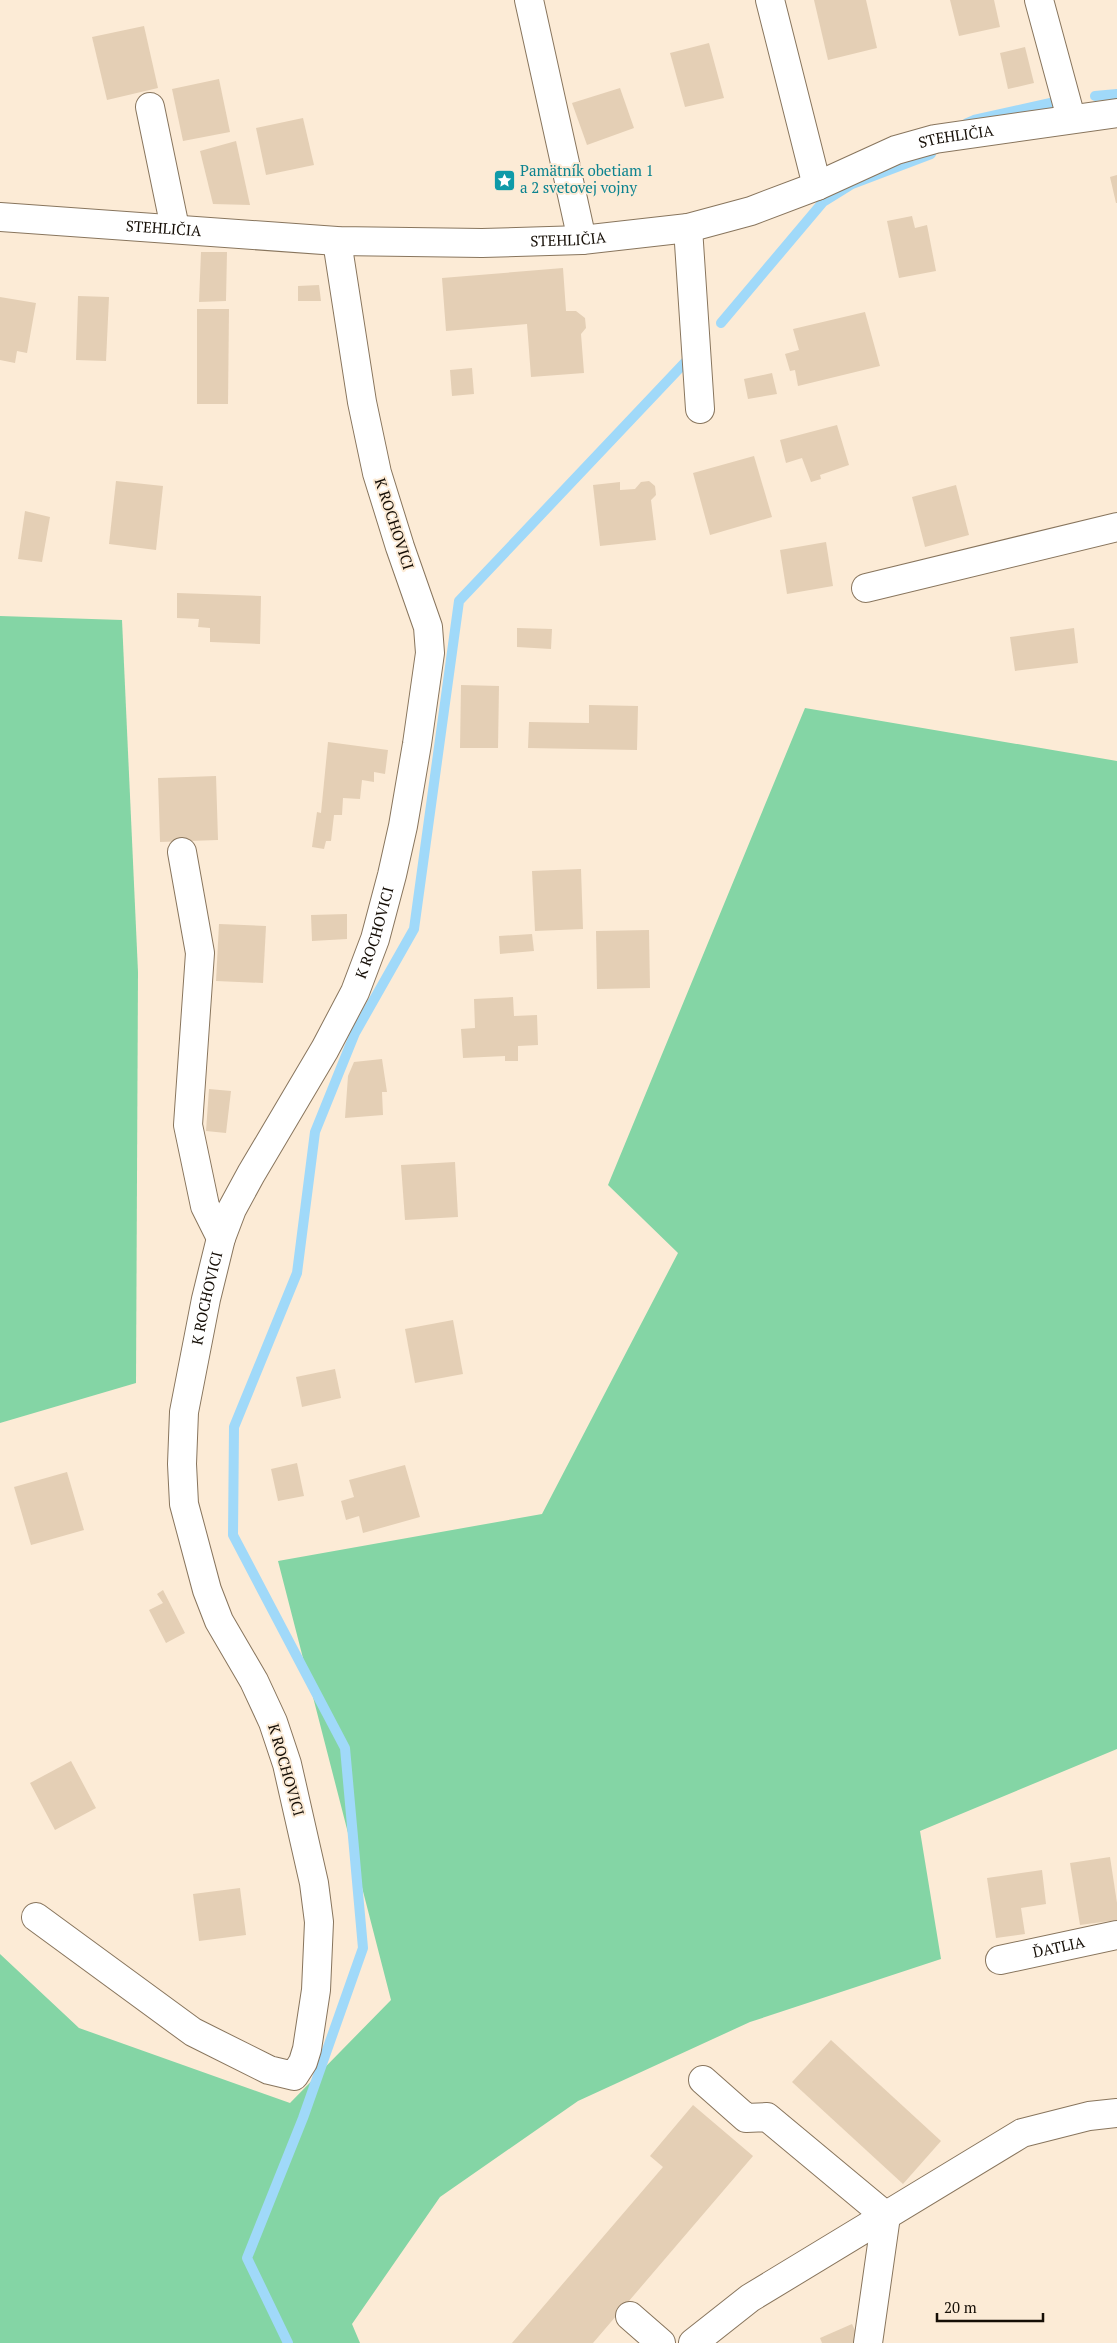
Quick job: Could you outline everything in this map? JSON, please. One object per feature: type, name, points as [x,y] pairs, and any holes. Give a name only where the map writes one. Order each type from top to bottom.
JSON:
[{"type":"street","points":[[529,0],[582,240]]},
{"type":"street","points":[[770,0],[817,186]]},
{"type":"street","points":[[1039,0],[1071,118]]},
{"type":"street","points":[[150,107],[175,228]]},
{"type":"street","name":"STEHLIČIA","points":[[0,217],[337,241],[482,243],[582,240],[688,228],[751,211],[817,186],[912,144],[961,134],[1117,113]]},
{"type":"street","points":[[688,228],[700,409]]},
{"type":"street","name":"K ROCHOVICI","points":[[36,1917],[193,2032],[268,2070],[294,2076],[299,2069],[307,2049],[316,1990],[319,1922],[314,1883],[287,1764],[273,1722],[254,1681],[219,1622],[207,1590],[184,1504],[182,1464],[184,1412],[206,1299],[232,1208],[355,992],[375,939],[403,826],[430,653],[426,620],[400,548],[377,473],[359,384],[337,241]]},
{"type":"street","points":[[866,588],[1117,527]]},
{"type":"street","points":[[182,852],[200,953],[188,1125],[205,1206],[222,1238]]},
{"type":"street","name":"ĎATLIA","points":[[1000,1960],[1117,1935]]},
{"type":"street","points":[[703,2080],[746,2118],[767,2117],[886,2216]]},
{"type":"street","points":[[693,2343],[750,2298],[1022,2133],[1089,2116],[1117,2114]]},
{"type":"street","points":[[868,2343],[886,2216]]},
{"type":"street","points":[[630,2316],[661,2343]]},
{"type":"green space","points":[[0,616],[122,620],[138,972],[136,1383],[0,1423]]},
{"type":"green space","points":[[805,708],[1117,761],[1117,1749],[920,1831],[941,1959],[750,2022],[578,2101],[440,2197],[352,2324],[360,2343],[0,2343],[0,1954],[79,2028],[290,2103],[391,2000],[278,1561],[542,1514],[678,1253],[608,1185]]},
{"type":"building","points":[[814,0],[866,0],[877,48],[828,60]]},
{"type":"building","points":[[950,0],[994,0],[1000,27],[959,36]]},
{"type":"building","points":[[144,26],[158,88],[107,100],[92,37]]},
{"type":"building","points":[[709,43],[724,98],[685,107],[670,53]]},
{"type":"building","points":[[1025,47],[1034,83],[1008,89],[1000,53]]},
{"type":"building","points":[[219,79],[230,132],[183,141],[172,89]]},
{"type":"building","points":[[620,88],[634,128],[587,145],[572,103]]},
{"type":"building","points":[[303,118],[314,165],[266,175],[256,128]]},
{"type":"building","points":[[236,141],[250,205],[213,204],[200,151]]},
{"type":"building","points":[[1117,175],[1117,203],[1116,203],[1110,177]]},
{"type":"building","points":[[912,216],[915,228],[927,225],[936,271],[899,278],[887,221]]},
{"type":"building","points":[[201,252],[227,252],[226,301],[199,302]]},
{"type":"building","points":[[563,268],[566,311],[576,311],[585,318],[586,328],[581,334],[584,373],[531,377],[527,324],[446,331],[442,278]]},
{"type":"building","points":[[319,285],[321,301],[298,301],[298,286]]},
{"type":"building","points":[[78,296],[109,297],[106,361],[76,360]]},
{"type":"building","points":[[0,297],[36,303],[27,353],[17,351],[15,363],[0,360]]},
{"type":"building","points":[[197,309],[229,309],[228,404],[197,404]]},
{"type":"building","points":[[865,312],[880,366],[798,386],[795,370],[790,371],[785,354],[799,350],[793,329]]},
{"type":"building","points":[[472,368],[474,394],[452,396],[450,370]]},
{"type":"building","points":[[772,373],[777,394],[748,399],[744,379]]},
{"type":"building","points":[[837,425],[849,465],[820,475],[821,479],[811,482],[802,458],[786,463],[780,440]]},
{"type":"building","points":[[754,456],[772,517],[710,535],[693,473]]},
{"type":"building","points":[[116,481],[163,486],[156,550],[109,544]]},
{"type":"building","points":[[649,481],[655,486],[656,495],[651,500],[656,540],[600,546],[593,485],[620,482],[620,490],[635,489],[641,482]]},
{"type":"building","points":[[956,485],[969,535],[925,547],[912,497]]},
{"type":"building","points":[[25,511],[50,517],[42,562],[18,559]]},
{"type":"building","points":[[826,542],[833,586],[787,594],[780,550]]},
{"type":"building","points":[[177,593],[261,596],[260,644],[210,642],[210,628],[198,627],[199,619],[177,618]]},
{"type":"building","points":[[517,628],[552,629],[551,649],[517,647]]},
{"type":"building","points":[[1074,628],[1078,663],[1015,671],[1010,637]]},
{"type":"building","points":[[461,685],[499,686],[498,748],[460,748]]},
{"type":"building","points":[[589,705],[638,706],[637,750],[528,748],[529,722],[589,723]]},
{"type":"building","points":[[328,742],[388,750],[385,774],[374,772],[374,782],[362,780],[360,799],[343,798],[342,815],[334,815],[331,841],[326,841],[324,849],[312,847],[317,812],[321,813]]},
{"type":"building","points":[[216,776],[218,840],[160,842],[158,778]]},
{"type":"building","points":[[581,869],[583,929],[535,931],[532,871]]},
{"type":"building","points":[[347,914],[347,939],[312,941],[311,915]]},
{"type":"building","points":[[219,924],[266,926],[263,983],[216,981]]},
{"type":"building","points":[[649,930],[650,988],[597,989],[596,931]]},
{"type":"building","points":[[532,934],[534,951],[500,954],[499,936]]},
{"type":"building","points":[[513,997],[514,1016],[537,1015],[538,1045],[518,1046],[518,1061],[505,1061],[505,1056],[463,1058],[461,1029],[475,1028],[474,999]]},
{"type":"building","points":[[382,1059],[387,1092],[382,1092],[383,1115],[345,1118],[348,1076],[354,1062]]},
{"type":"building","points":[[209,1089],[231,1091],[226,1133],[206,1131]]},
{"type":"building","points":[[455,1162],[458,1217],[405,1220],[401,1165]]},
{"type":"building","points":[[453,1320],[463,1374],[415,1383],[405,1329]]},
{"type":"building","points":[[335,1369],[341,1398],[302,1407],[296,1377]]},
{"type":"building","points":[[297,1463],[304,1496],[278,1501],[271,1469]]},
{"type":"building","points":[[405,1465],[420,1517],[363,1533],[359,1516],[346,1520],[341,1501],[354,1497],[349,1480]]},
{"type":"building","points":[[67,1472],[84,1530],[31,1545],[14,1487]]},
{"type":"building","points":[[163,1590],[185,1633],[166,1643],[149,1610],[163,1603],[157,1594]]},
{"type":"building","points":[[71,1761],[96,1808],[55,1830],[30,1783]]},
{"type":"building","points":[[1110,1857],[1117,1903],[1117,1920],[1080,1925],[1070,1863]]},
{"type":"building","points":[[1042,1870],[1046,1904],[1021,1908],[1025,1934],[996,1938],[987,1878]]},
{"type":"building","points":[[240,1888],[246,1935],[199,1941],[193,1894]]},
{"type":"building","points":[[831,2040],[941,2141],[903,2184],[792,2082]]},
{"type":"building","points":[[693,2105],[753,2156],[593,2343],[512,2343],[663,2167],[650,2156]]},
{"type":"building","points":[[852,2324],[861,2343],[822,2343],[820,2338]]},
{"type":"waterway","points":[[1095,96],[1117,94]]},
{"type":"waterway","points":[[967,123],[1064,100]]},
{"type":"waterway","points":[[721,323],[823,202],[852,184],[931,154]]},
{"type":"waterway","points":[[288,2343],[247,2258],[303,2118],[363,1948],[345,1748],[233,1535],[234,1427],[297,1273],[315,1132],[355,1033],[414,929],[459,601],[692,355]]},
{"type":"place","name":"Pamätník obetiam 1 a 2 svetovej vojny","points":[[504,180]]}]
